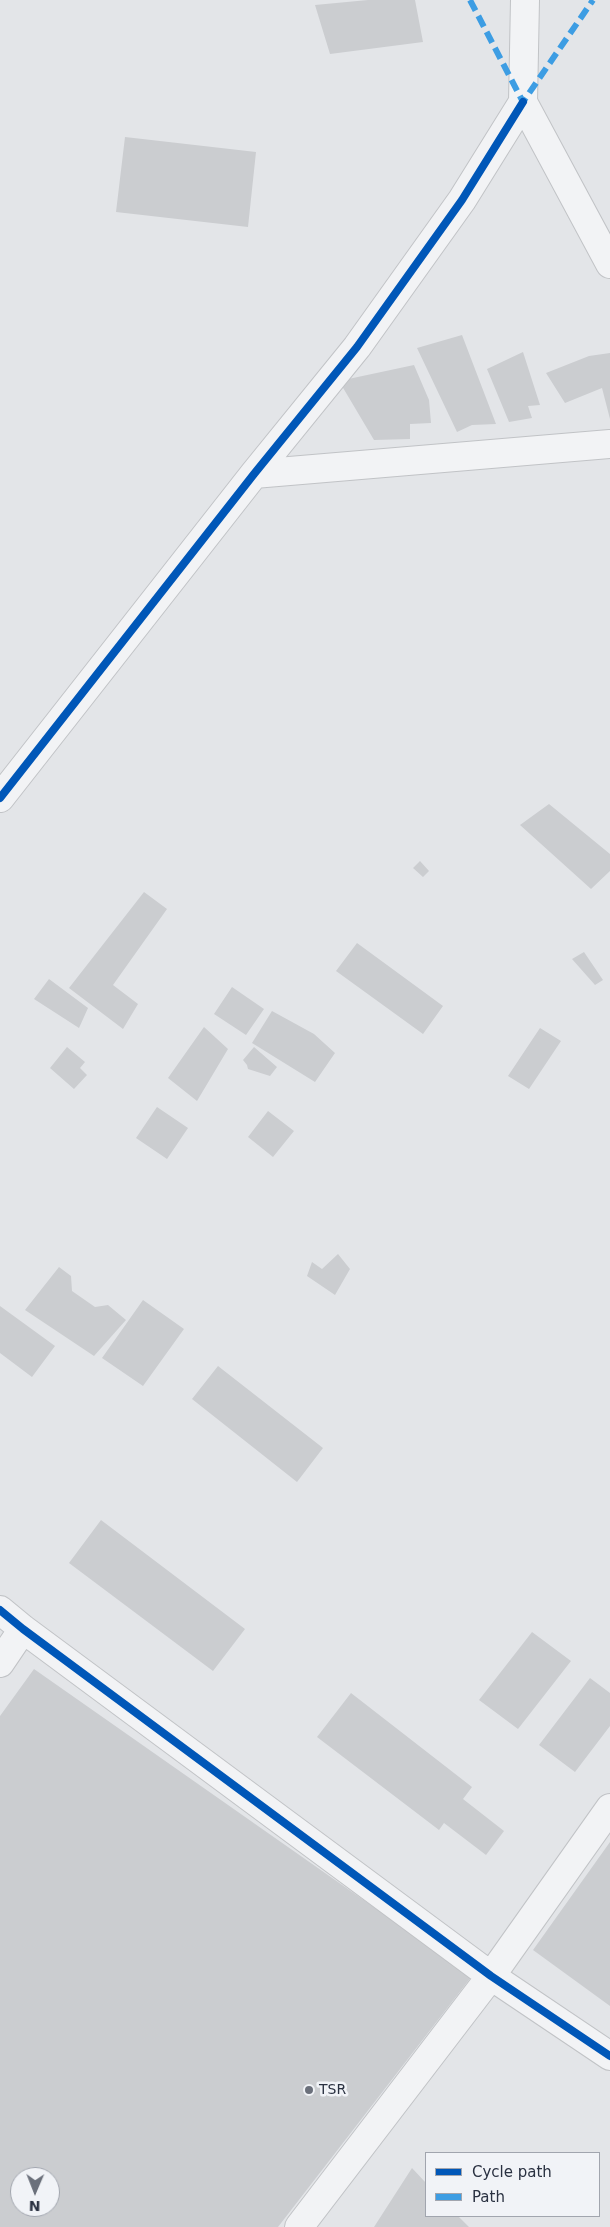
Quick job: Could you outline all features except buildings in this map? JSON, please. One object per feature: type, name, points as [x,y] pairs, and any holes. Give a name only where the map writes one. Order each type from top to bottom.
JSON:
[{"type":"street","points":[[525,0],[523,102],[610,264]]},
{"type":"street","points":[[0,798],[254,474],[357,347],[462,200],[523,102]]},
{"type":"street","points":[[254,474],[610,444]]},
{"type":"street","points":[[0,1610],[23,1630],[491,1976],[610,2056]]},
{"type":"street","points":[[0,1662],[23,1630]]},
{"type":"street","points":[[299,2227],[491,1976],[610,1808]]},
{"type":"marked path","points":[[470,0],[523,102],[593,0]]},
{"type":"cycle path","points":[[0,798],[254,474],[357,347],[462,200],[523,102]]},
{"type":"cycle path","points":[[0,1610],[491,1976],[610,2056]]},
{"type":"place","name":"TSR","points":[[309,2090]]}]
